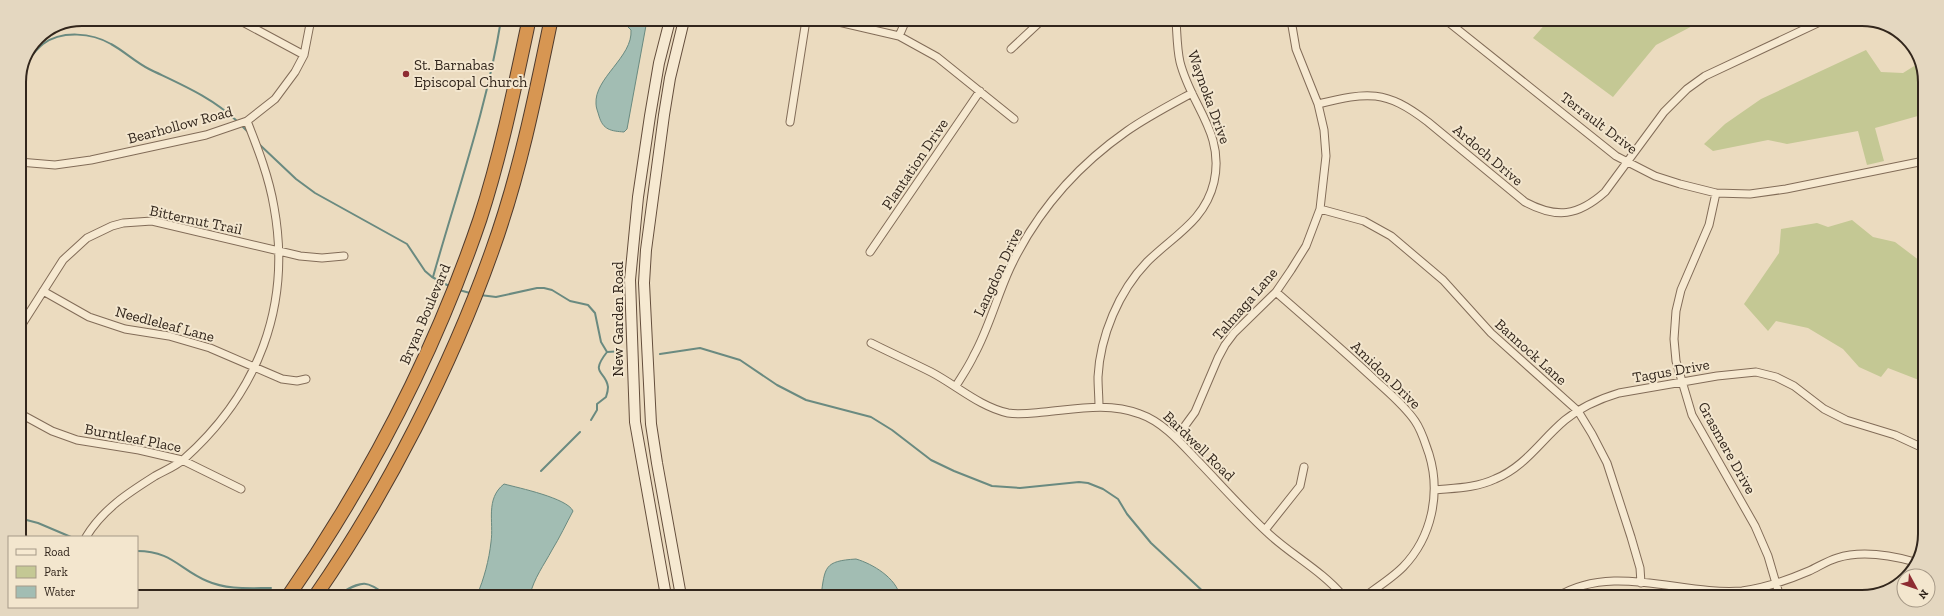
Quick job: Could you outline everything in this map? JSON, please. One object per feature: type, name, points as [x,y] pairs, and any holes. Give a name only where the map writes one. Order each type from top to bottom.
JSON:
[{"type":"highway","name":"Bryan Boulevard","points":[[292,590],[317,555],[360,483],[395,417],[434,337],[463,266],[480,217],[510,110],[528,26]]},
{"type":"highway","points":[[319,590],[359,527],[394,467],[446,363],[473,301],[492,252],[520,160],[550,26]]},
{"type":"main road","name":"New Garden Road","points":[[665,590],[635,422],[630,280],[638,197],[648,130],[657,76],[669,26]]},
{"type":"main road","name":"New Garden Road","points":[[680,590],[651,424],[644,282],[646,250],[670,78],[683,26]]},
{"type":"main road","points":[[648,130],[650,149],[648,170],[651,174],[656,174]]},
{"type":"main road","points":[[638,437],[647,435],[652,456],[657,463]]},
{"type":"main road","points":[[646,481],[654,492],[658,506],[661,508],[666,508]]},
{"type":"main road","points":[[653,520],[657,518],[662,520],[673,548]]},
{"type":"street","points":[[250,26],[304,55]]},
{"type":"street","name":"Bearhollow Road","points":[[26,163],[55,165],[91,160],[206,135],[247,121],[265,108],[284,88],[304,55],[310,26]]},
{"type":"street","points":[[790,122],[805,26]]},
{"type":"street","points":[[856,26],[899,36],[936,57],[1014,119]]},
{"type":"street","points":[[899,36],[903,26]]},
{"type":"street","points":[[1011,49],[1036,26]]},
{"type":"street","name":"Waynoka Drive","points":[[1099,407],[1098,376],[1103,347],[1117,306],[1134,279],[1148,262],[1198,216],[1210,195],[1214,181],[1216,163],[1215,142],[1180,63],[1177,26]]},
{"type":"street","name":"Talmaga Lane","points":[[1176,438],[1195,412],[1225,345],[1234,333],[1276,292],[1292,270],[1306,246],[1320,209],[1326,156],[1324,130],[1318,104],[1296,49],[1292,26]]},
{"type":"street","name":"Terrault Drive","points":[[1453,26],[1616,156],[1655,176],[1716,193],[1750,194],[1780,190],[1918,162]]},
{"type":"street","name":"Ardoch Drive","points":[[1318,104],[1362,95],[1392,99],[1413,110],[1525,202],[1539,209],[1551,212],[1570,212],[1582,209],[1605,192],[1664,112],[1687,89],[1705,76],[1804,26]]},
{"type":"street","name":"Plantation Drive","points":[[870,252],[980,91]]},
{"type":"street","name":"Langdon Drive","points":[[956,386],[975,355],[1010,268],[1043,212],[1080,170],[1102,150],[1127,131],[1192,93]]},
{"type":"street","points":[[87,536],[93,526],[128,492],[182,460],[216,426],[238,399],[262,353],[275,305],[278,282],[279,251],[274,205],[263,164],[247,121]]},
{"type":"street","name":"Grasmere Drive","points":[[1716,193],[1708,225],[1681,290],[1676,311],[1674,339],[1676,361],[1681,383],[1692,415],[1755,526],[1778,590]]},
{"type":"street","name":"Bannock Lane","points":[[1320,209],[1364,221],[1391,236],[1443,280],[1496,339],[1578,411],[1607,463],[1632,537],[1640,568],[1641,582]]},
{"type":"street","name":"Bitternut Trail","points":[[26,318],[63,260],[75,247],[100,231],[123,223],[152,221],[279,251],[322,258],[344,256]]},
{"type":"street","name":"Needleleaf Lane","points":[[43,291],[89,317],[125,329],[169,336],[210,348],[282,379],[297,381],[306,379]]},
{"type":"street","name":"Amidon Drive","points":[[1276,292],[1397,400],[1416,422],[1425,441],[1433,466],[1435,490],[1431,516],[1425,534],[1415,552],[1404,566],[1374,590]]},
{"type":"street","name":"Bardwell Road","points":[[871,344],[930,372],[994,408],[1008,413],[1024,414],[1099,407],[1126,409],[1150,418],[1176,438],[1265,530],[1286,549],[1314,567],[1338,590]]},
{"type":"street","name":"Tagus Drive","points":[[1435,490],[1474,486],[1494,480],[1511,471],[1523,462],[1564,420],[1604,397],[1717,376],[1756,372],[1776,378],[1794,386],[1824,409],[1846,420],[1895,435],[1918,446]]},
{"type":"street","name":"Burntleaf Place","points":[[26,417],[52,431],[77,440],[139,450],[182,460],[241,488]]},
{"type":"street","points":[[1265,530],[1300,486],[1304,467]]},
{"type":"street","points":[[1744,590],[1777,584],[1837,558],[1865,554],[1893,556],[1911,561]]},
{"type":"street","points":[[1570,590],[1600,582],[1641,582],[1703,590]]},
{"type":"green space","points":[[1544,26],[1692,26],[1656,45],[1613,97],[1533,38]]},
{"type":"green space","points":[[1866,50],[1881,72],[1903,73],[1915,65],[1917,71],[1918,116],[1875,128],[1884,161],[1867,165],[1858,131],[1787,144],[1768,140],[1713,151],[1704,144],[1725,124],[1761,99]]},
{"type":"green space","points":[[1852,220],[1873,237],[1895,242],[1918,259],[1918,380],[1888,368],[1881,377],[1859,367],[1843,349],[1808,328],[1776,321],[1768,331],[1744,304],[1779,253],[1781,229],[1817,223],[1828,227]]},
{"type":"water","points":[[627,26],[646,26],[627,129],[624,132],[615,131],[605,127],[601,121],[596,104],[597,94],[601,85],[626,49],[630,40],[631,30]]},
{"type":"water","points":[[504,484],[531,491],[562,502],[569,506],[573,511],[537,577],[532,590],[479,590],[488,562],[492,534],[492,504],[498,490]]},
{"type":"water","points":[[856,559],[869,564],[889,578],[898,590],[822,590],[825,572],[828,567],[832,564],[845,560]]},
{"type":"waterway","points":[[433,277],[480,117],[500,26]]},
{"type":"waterway","points":[[40,47],[51,40],[68,35],[86,35],[103,40],[149,69],[207,98],[238,122]]},
{"type":"waterway","points":[[241,125],[249,133]]},
{"type":"waterway","points":[[260,145],[296,179],[315,193],[407,244],[425,271],[432,277],[449,286]]},
{"type":"waterway","points":[[480,295],[496,297],[537,288],[544,288],[552,290],[570,301],[588,305],[595,313],[601,342],[607,352]]},
{"type":"waterway","points":[[459,290],[470,293]]},
{"type":"waterway","points":[[660,354],[700,348],[740,360],[777,385],[806,400],[871,417],[892,430],[931,460],[992,486],[1020,488],[1079,482],[1088,483],[1103,489],[1118,499],[1127,514],[1151,543],[1202,590]]},
{"type":"waterway","points":[[607,352],[623,351]]},
{"type":"waterway","points":[[591,420],[597,410],[597,404],[606,397],[607,393],[607,382],[599,369],[599,365],[607,352]]},
{"type":"waterway","points":[[541,471],[580,432]]},
{"type":"waterway","points":[[26,520],[38,523],[69,536]]},
{"type":"waterway","points":[[138,551],[159,554],[167,557],[197,576],[222,586],[239,588],[271,588]]},
{"type":"waterway","points":[[345,590],[362,584],[367,584],[379,590]]},
{"type":"place","name":"St. Barnabas Episcopal Church","points":[[406,74]]}]
